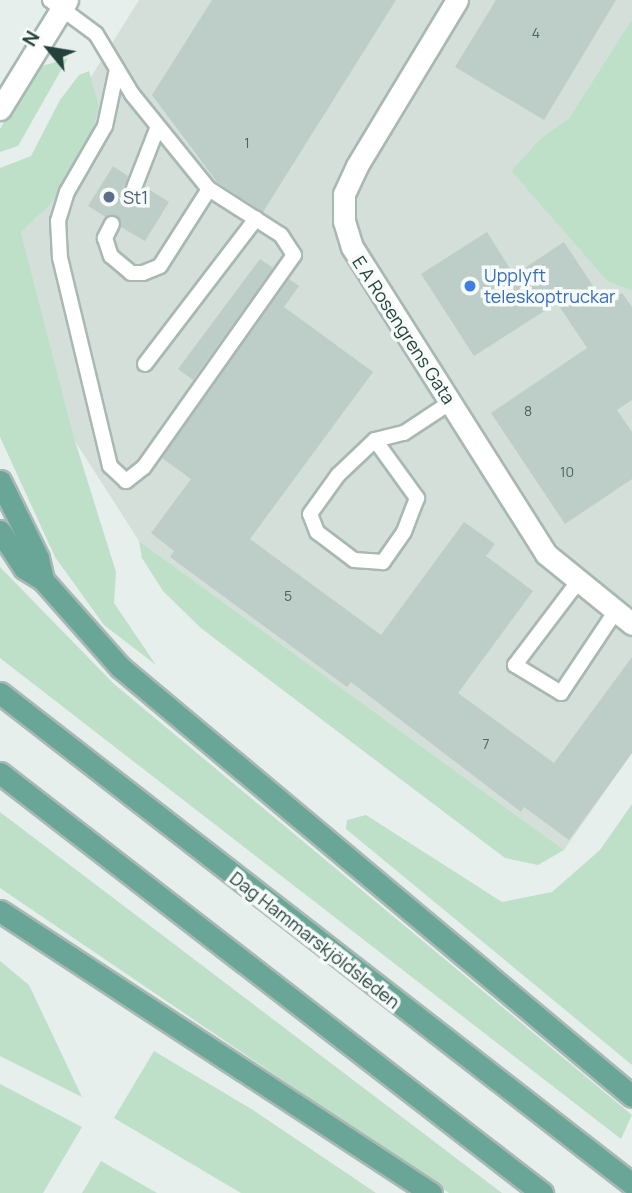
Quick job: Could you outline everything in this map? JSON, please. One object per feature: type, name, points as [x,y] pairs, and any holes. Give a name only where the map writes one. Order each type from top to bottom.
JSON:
[{"type":"main road","points":[[0,481],[38,558],[43,580]]},
{"type":"main road","points":[[0,531],[24,568],[43,580],[120,667],[632,1096]]},
{"type":"main road","name":"Dag Hammarskjöldsleden","points":[[0,694],[632,1184]]},
{"type":"main road","points":[[0,773],[542,1193]]},
{"type":"main road","points":[[0,911],[431,1193]]},
{"type":"street","name":"E A Rosengrens Gata","points":[[457,0],[357,166],[344,208],[352,247],[546,554],[577,583],[624,618]]},
{"type":"street","points":[[0,109],[60,2]]},
{"type":"lane","points":[[60,2],[96,34],[158,129],[209,189],[290,245],[294,255],[289,269],[137,475],[126,481],[118,478],[110,466],[60,258],[58,222],[67,192],[105,126],[117,69]]},
{"type":"lane","points":[[134,188],[158,129]]},
{"type":"lane","points":[[112,224],[105,239],[111,256],[131,273],[143,273],[160,267],[209,189]]},
{"type":"lane","points":[[145,364],[256,219]]},
{"type":"lane","points":[[375,440],[417,498],[404,532],[383,562],[354,560],[317,532],[310,514],[338,475],[375,440],[404,433],[451,402]]},
{"type":"lane","points":[[577,583],[515,665],[561,693],[624,618]]},
{"type":"shaded area","points":[[139,0],[632,0],[632,19],[569,118],[541,138],[511,171],[607,281],[632,291],[632,753],[564,850],[139,541],[75,441],[21,232],[50,205],[99,106],[89,80]]},
{"type":"green space","points":[[632,19],[632,291],[607,281],[511,171],[541,138],[569,118]]},
{"type":"green space","points":[[68,58],[18,146],[0,152],[0,129],[36,68]]},
{"type":"green space","points":[[89,71],[99,106],[89,144],[50,205],[21,232],[75,441],[116,572],[114,603],[156,665],[104,625],[55,557],[0,437],[0,168],[31,156],[60,100],[79,75]]},
{"type":"green space","points":[[139,541],[564,850],[538,865],[505,858],[202,629],[163,591],[142,558]]},
{"type":"green space","points":[[0,567],[114,684],[632,1115],[621,1139],[0,658]]},
{"type":"green space","points":[[632,804],[632,1065],[346,829],[347,820],[366,815],[502,902],[552,892],[600,850]]},
{"type":"green space","points":[[0,812],[502,1193],[449,1193],[0,888]]},
{"type":"green space","points":[[0,961],[29,985],[82,1097],[0,1056]]},
{"type":"green space","points":[[154,1051],[253,1110],[376,1193],[241,1193],[114,1118]]},
{"type":"green space","points":[[0,1084],[82,1127],[43,1193],[0,1193]]},
{"type":"green space","points":[[101,1161],[157,1193],[82,1193]]},
{"type":"building","points":[[212,0],[396,0],[263,212],[217,182],[152,95]]},
{"type":"building","points":[[496,0],[616,0],[544,120],[455,67]]},
{"type":"building","points":[[113,166],[128,176],[124,189],[130,197],[139,196],[145,187],[169,202],[145,241],[121,227],[117,216],[106,217],[88,206]]},
{"type":"building","points":[[487,232],[514,275],[564,242],[605,304],[622,293],[632,307],[632,400],[617,410],[632,432],[632,479],[565,524],[491,413],[587,348],[557,303],[474,356],[421,274]]},
{"type":"building","points":[[260,259],[273,268],[193,380],[178,369]]},
{"type":"building","points":[[289,279],[299,286],[284,307],[373,372],[250,539],[381,635],[464,522],[495,544],[486,556],[533,591],[458,693],[554,763],[632,657],[632,753],[569,840],[524,807],[521,812],[351,682],[347,687],[170,557],[174,551],[151,533],[191,479],[162,458]]},
{"type":"place","name":"St1","points":[[109,197]]},
{"type":"place","name":"Upplyft teleskoptruckar","points":[[470,286]]}]
